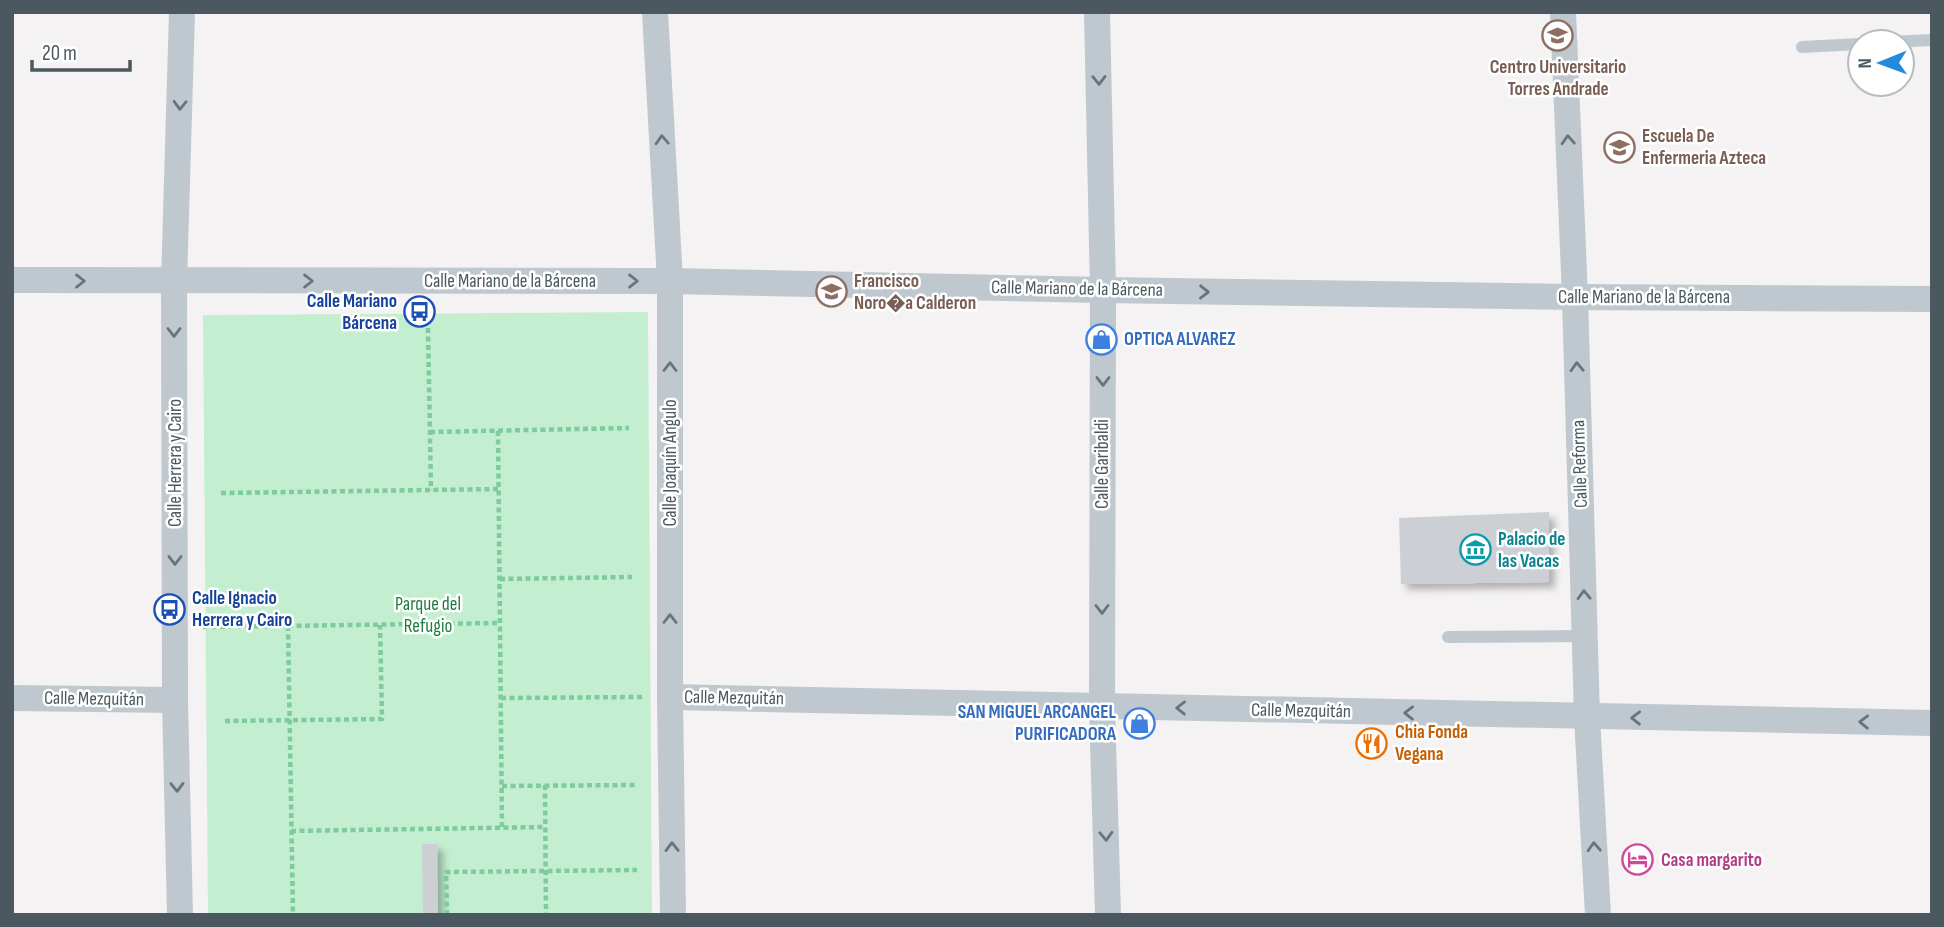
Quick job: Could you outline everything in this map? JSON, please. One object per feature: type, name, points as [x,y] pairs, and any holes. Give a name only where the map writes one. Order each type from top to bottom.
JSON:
[{"type":"street","name":"Calle Herrera y Cairo","points":[[180,915],[175,700],[174,282],[183,12]]},
{"type":"street","name":"Calle Joaquín Angulo","points":[[655,12],[670,281],[673,915]]},
{"type":"street","name":"Calle Garibaldi","points":[[1097,12],[1103,290],[1102,706],[1108,915]]},
{"type":"street","name":"Calle Reforma","points":[[1563,12],[1575,297],[1587,717],[1598,915]]},
{"type":"street","name":"Calle Mariano de la Bárcena","points":[[12,280],[670,281],[1575,297],[1932,299]]},
{"type":"street","name":"Calle Mezquitán","points":[[670,697],[1932,723]]},
{"type":"street","name":"Calle Mezquitán","points":[[12,698],[175,700]]},
{"type":"lane","points":[[1802,47],[1846,45]]},
{"type":"lane","points":[[1448,637],[1585,636]]},
{"type":"path","points":[[428,328],[431,490]]},
{"type":"path","points":[[430,432],[629,428]]},
{"type":"path","points":[[498,431],[502,828]]},
{"type":"path","points":[[221,493],[499,489]]},
{"type":"path","points":[[500,579],[632,577]]},
{"type":"path","points":[[175,627],[500,623]]},
{"type":"path","points":[[225,721],[382,719],[380,625]]},
{"type":"path","points":[[288,626],[293,915]]},
{"type":"path","points":[[501,698],[670,697]]},
{"type":"path","points":[[545,785],[546,915]]},
{"type":"path","points":[[502,786],[635,785]]},
{"type":"path","points":[[291,831],[545,827]]},
{"type":"path","points":[[447,915],[446,872],[637,870]]},
{"type":"green space","name":"Parque del Refugio","points":[[648,312],[652,915],[208,915],[203,315]]},
{"type":"building","name":"Palacio de las Vacas","points":[[1549,512],[1549,582],[1401,584],[1399,518]]},
{"type":"building","points":[[422,844],[437,844],[438,915],[423,915]]},
{"type":"place","name":"Centro Universitario Torres Andrade","points":[[1558,36]]},
{"type":"place","name":"Escuela De Enfermeria Azteca","points":[[1619,147]]},
{"type":"place","name":"Francisco Noro�a Calderon","points":[[831,292]]},
{"type":"place","name":"Calle Mariano Bárcena","points":[[420,312]]},
{"type":"place","name":"OPTICA ALVAREZ","points":[[1101,339]]},
{"type":"place","name":"Palacio de las Vacas","points":[[1475,550]]},
{"type":"place","name":"Calle Ignacio Herrera y Cairo","points":[[169,609]]},
{"type":"place","name":"SAN MIGUEL ARCANGEL PURIFICADORA","points":[[1139,723]]},
{"type":"place","name":"Chia Fonda Vegana","points":[[1372,743]]},
{"type":"place","name":"Casa margarito","points":[[1638,860]]}]
